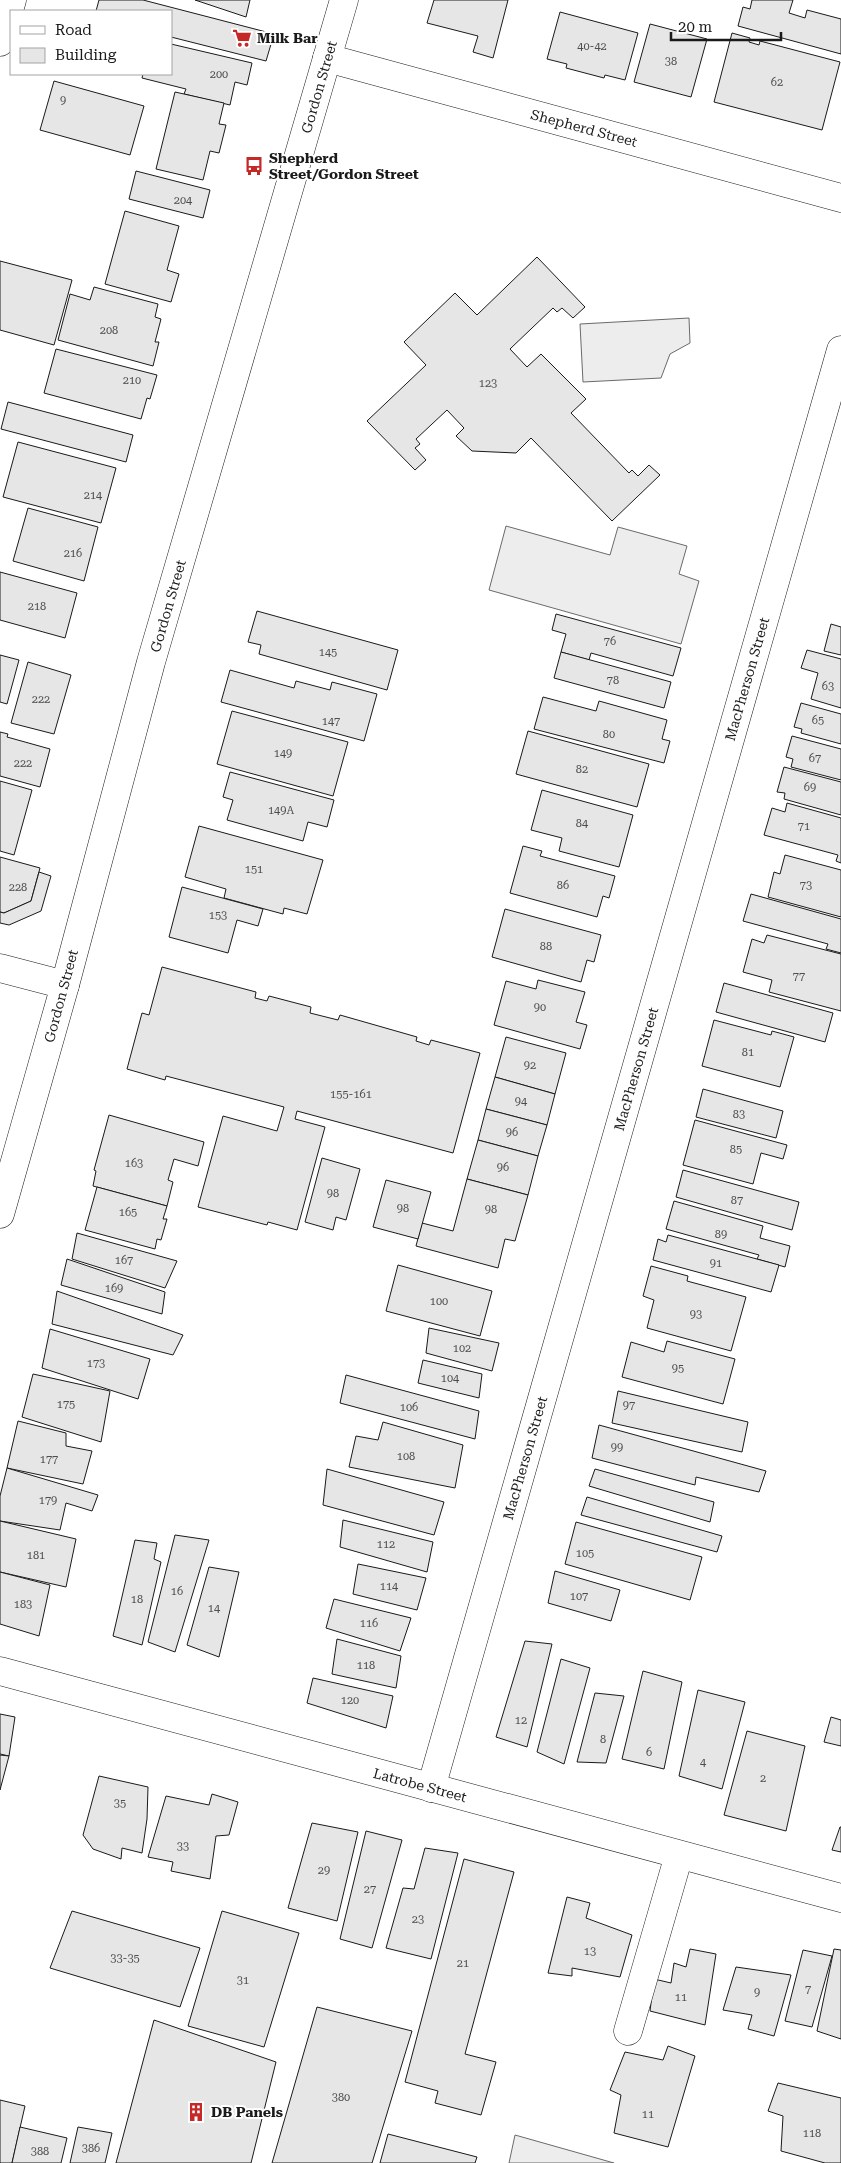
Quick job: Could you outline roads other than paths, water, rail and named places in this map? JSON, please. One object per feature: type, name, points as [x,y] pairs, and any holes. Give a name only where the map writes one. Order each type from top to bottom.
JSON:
[{"type":"street","points":[[0,42],[12,0]]},
{"type":"street","name":"Gordon Street","points":[[0,1214],[65,985],[151,662],[344,0]]},
{"type":"street","name":"Shepherd Street","points":[[328,58],[841,198]]},
{"type":"street","name":"MacPherson Street","points":[[431,1788],[841,350]]},
{"type":"street","points":[[2,968],[65,985]]},
{"type":"street","name":"Latrobe Street","points":[[0,1671],[841,1898]]},
{"type":"street","points":[[628,2031],[679,1854]]},
{"type":"place","name":"Milk Bar","points":[[242,38]]},
{"type":"place","name":"Shepherd Street/Gordon Street","points":[[254,166]]},
{"type":"place","name":"DB Panels","points":[[196,2112]]}]
